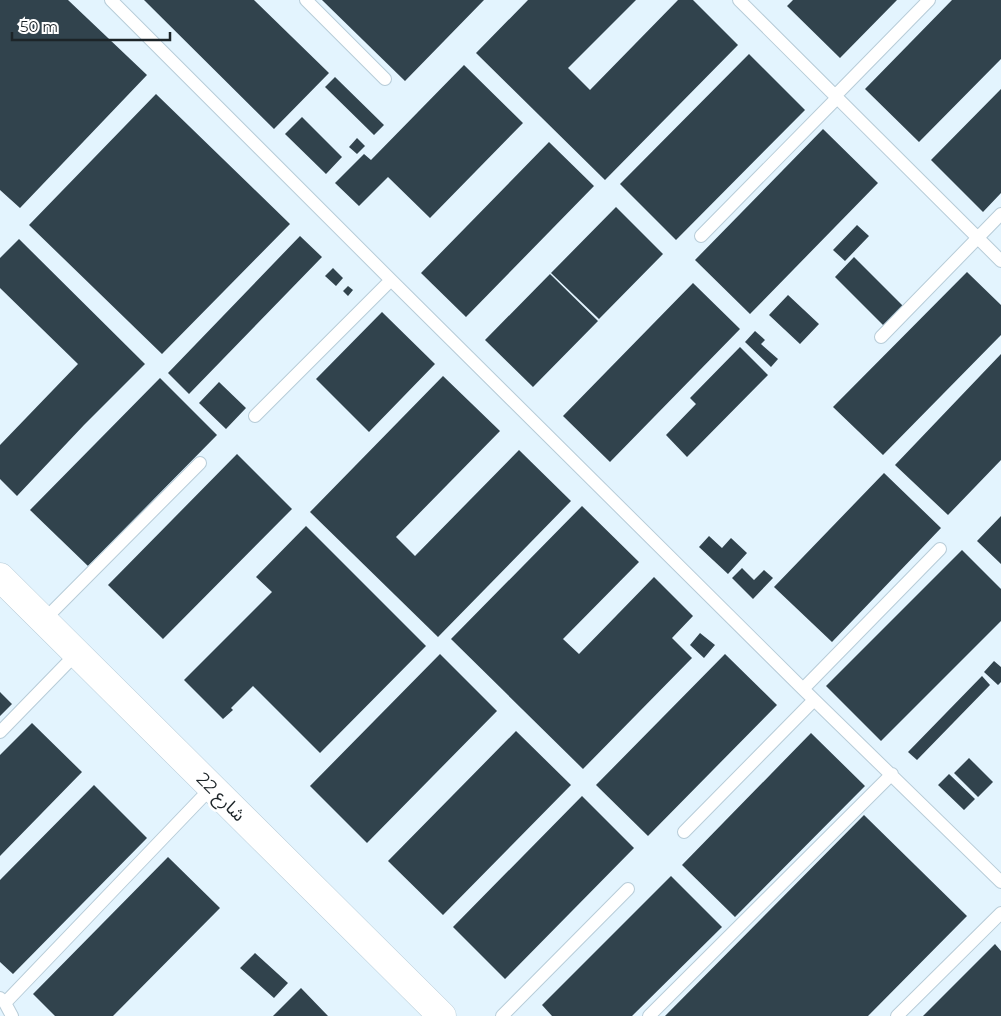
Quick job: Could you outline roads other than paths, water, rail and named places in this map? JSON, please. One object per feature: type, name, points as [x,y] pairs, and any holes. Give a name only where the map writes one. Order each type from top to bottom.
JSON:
[{"type":"street","name":"شارع 22","points":[[0,577],[442,1016]]},
{"type":"lane","points":[[111,0],[814,700],[1001,882]]},
{"type":"lane","points":[[306,0],[386,79]]},
{"type":"lane","points":[[739,0],[1001,261]]},
{"type":"lane","points":[[701,236],[929,0]]},
{"type":"lane","points":[[881,337],[1001,214]]},
{"type":"lane","points":[[255,416],[391,280]]},
{"type":"lane","points":[[44,620],[200,463]]},
{"type":"lane","points":[[803,689],[940,549]]},
{"type":"lane","points":[[0,732],[77,653]]},
{"type":"lane","points":[[684,832],[814,700]]},
{"type":"lane","points":[[650,1016],[892,774]]},
{"type":"lane","points":[[12,1016],[2,1000],[212,787]]},
{"type":"lane","points":[[502,1016],[628,889]]},
{"type":"lane","points":[[897,1016],[1001,913]]}]
